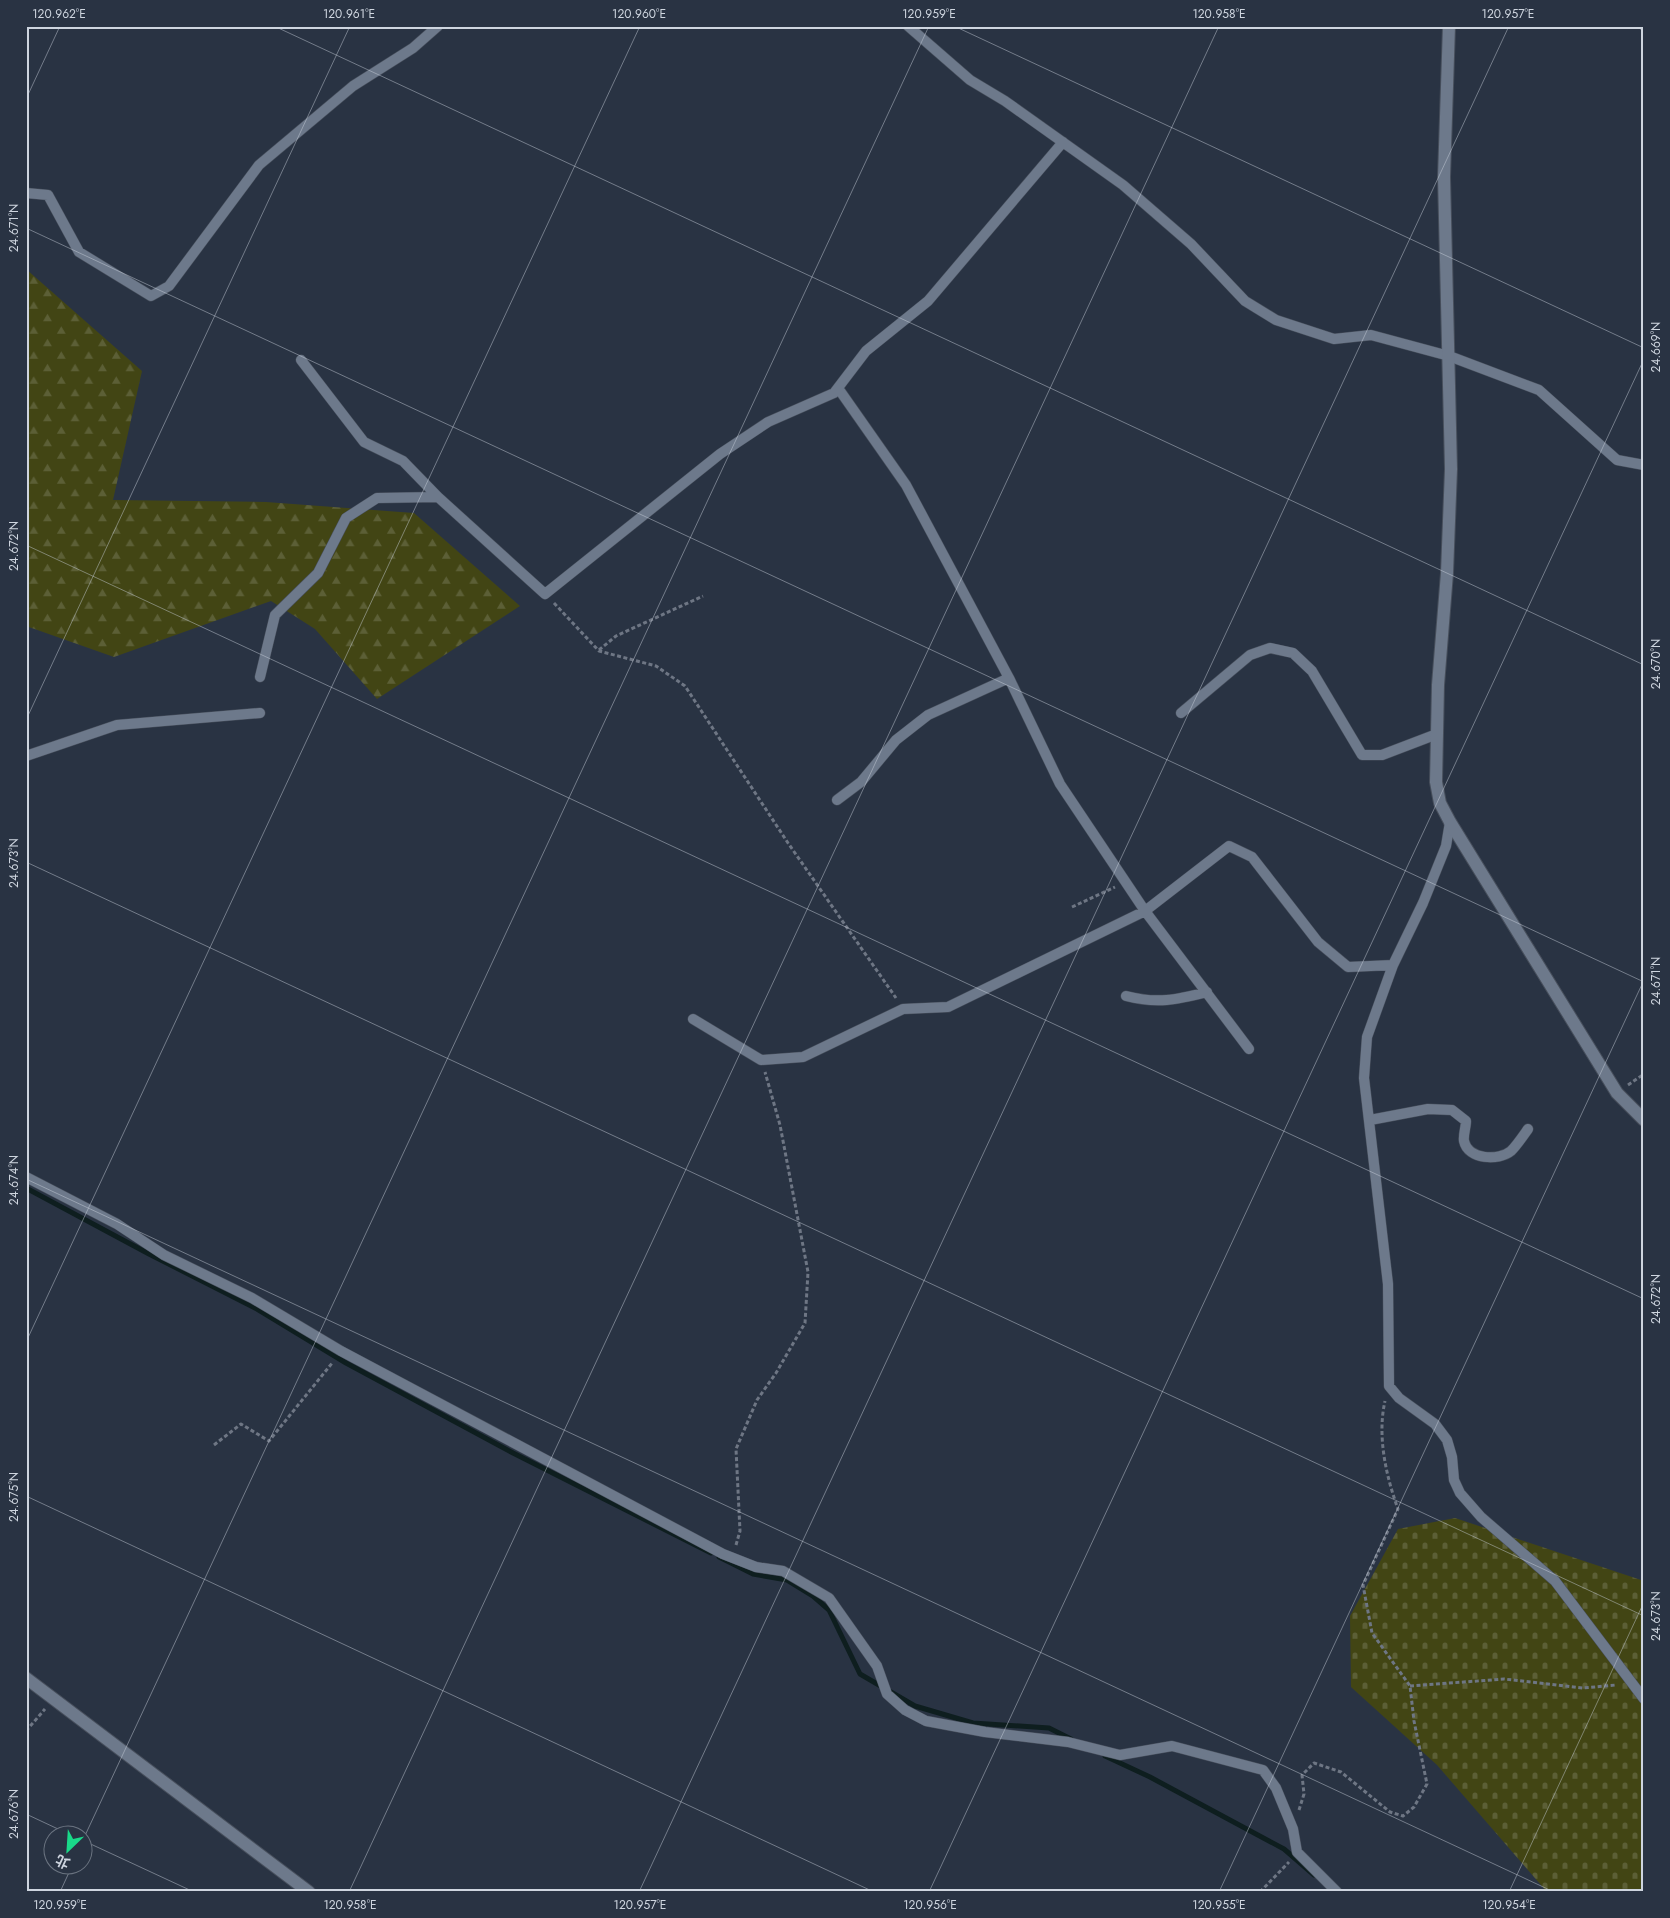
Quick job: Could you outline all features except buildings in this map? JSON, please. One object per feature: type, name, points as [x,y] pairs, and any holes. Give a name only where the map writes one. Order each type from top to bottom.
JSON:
[{"type":"street","points":[[1449,26],[1444,177],[1451,469],[1436,782],[1440,803],[1450,822],[1617,1093],[1644,1120]]},
{"type":"street","points":[[26,1678],[309,1892]]},
{"type":"lane","points":[[26,193],[48,195],[79,252],[151,296],[169,286],[260,165],[353,86],[412,48],[438,26]]},
{"type":"lane","points":[[908,26],[970,80],[1005,101],[1123,185],[1191,244],[1245,301],[1276,320],[1334,339],[1370,335],[1449,356],[1539,390],[1617,460],[1644,465]]},
{"type":"lane","points":[[301,360],[364,442],[402,461],[438,497],[545,594],[720,454],[768,422],[834,393],[866,351],[928,301],[1063,142]]},
{"type":"lane","points":[[838,388],[906,486],[1009,678],[1060,784],[1125,882],[1249,1049]]},
{"type":"lane","points":[[260,677],[275,615],[318,573],[346,518],[377,498],[438,497]]},
{"type":"lane","points":[[1181,713],[1250,655],[1270,648],[1293,654],[1312,671],[1362,754],[1382,755],[1437,734]]},
{"type":"lane","points":[[837,800],[860,782],[896,740],[928,715],[1009,678]]},
{"type":"lane","points":[[26,756],[117,725],[260,714]]},
{"type":"lane","points":[[1450,822],[1446,846],[1423,903],[1393,965],[1366,1037],[1364,1078],[1388,1284],[1389,1386],[1399,1398],[1435,1424],[1447,1440],[1452,1457],[1454,1480],[1460,1493],[1481,1517],[1555,1581],[1644,1699]]},
{"type":"lane","points":[[693,1019],[761,1060],[803,1057],[904,1008],[948,1007],[1145,910],[1229,846],[1252,857],[1318,942],[1348,967],[1393,965]]},
{"type":"lane","points":[[1126,996],[1148,1001],[1174,1000],[1207,992]]},
{"type":"lane","points":[[1370,1120],[1428,1108],[1452,1110],[1466,1121],[1464,1142],[1470,1151],[1480,1156],[1497,1158],[1511,1151],[1528,1129]]},
{"type":"lane","points":[[26,1177],[117,1224],[164,1255],[252,1298],[341,1351],[731,1558],[756,1567],[783,1572],[829,1598],[877,1666],[887,1694],[905,1710],[926,1721],[985,1732],[1068,1742],[1120,1755],[1172,1746],[1263,1770],[1276,1788],[1293,1830],[1298,1852],[1336,1892]]},
{"type":"path","points":[[545,594],[599,651],[656,666],[685,686],[788,843],[904,1008]]},
{"type":"path","points":[[599,651],[616,636],[703,596]]},
{"type":"path","points":[[1072,907],[1125,882]]},
{"type":"path","points":[[731,1558],[740,1531],[736,1449],[757,1400],[776,1373],[805,1323],[808,1272],[780,1125],[761,1060]]},
{"type":"path","points":[[214,1445],[241,1424],[269,1441],[341,1351]]},
{"type":"path","points":[[1293,1830],[1304,1794],[1302,1774],[1314,1763],[1341,1772],[1390,1812],[1403,1816],[1414,1807],[1426,1784],[1414,1721],[1410,1686],[1372,1632],[1363,1585],[1398,1510],[1389,1484],[1381,1420],[1389,1386]]},
{"type":"path","points":[[1410,1686],[1504,1679],[1583,1688],[1632,1683]]},
{"type":"path","points":[[26,1730],[53,1699]]},
{"type":"path","points":[[1260,1892],[1298,1852]]},
{"type":"green space","points":[[26,269],[142,371],[113,500],[266,502],[414,513],[520,606],[377,699],[315,629],[271,601],[114,657],[26,626]]},
{"type":"green space","points":[[1455,1518],[1644,1581],[1644,1892],[1547,1892],[1437,1765],[1351,1687],[1350,1616],[1398,1529]]},
{"type":"waterway","points":[[26,1188],[257,1309],[346,1363],[513,1453],[711,1553]]},
{"type":"waterway","points":[[719,1557],[753,1574],[787,1580],[813,1596],[829,1610],[860,1674],[915,1706],[973,1723],[1049,1728],[1071,1739]]},
{"type":"waterway","points":[[1105,1756],[1150,1777],[1284,1849],[1314,1875]]}]
